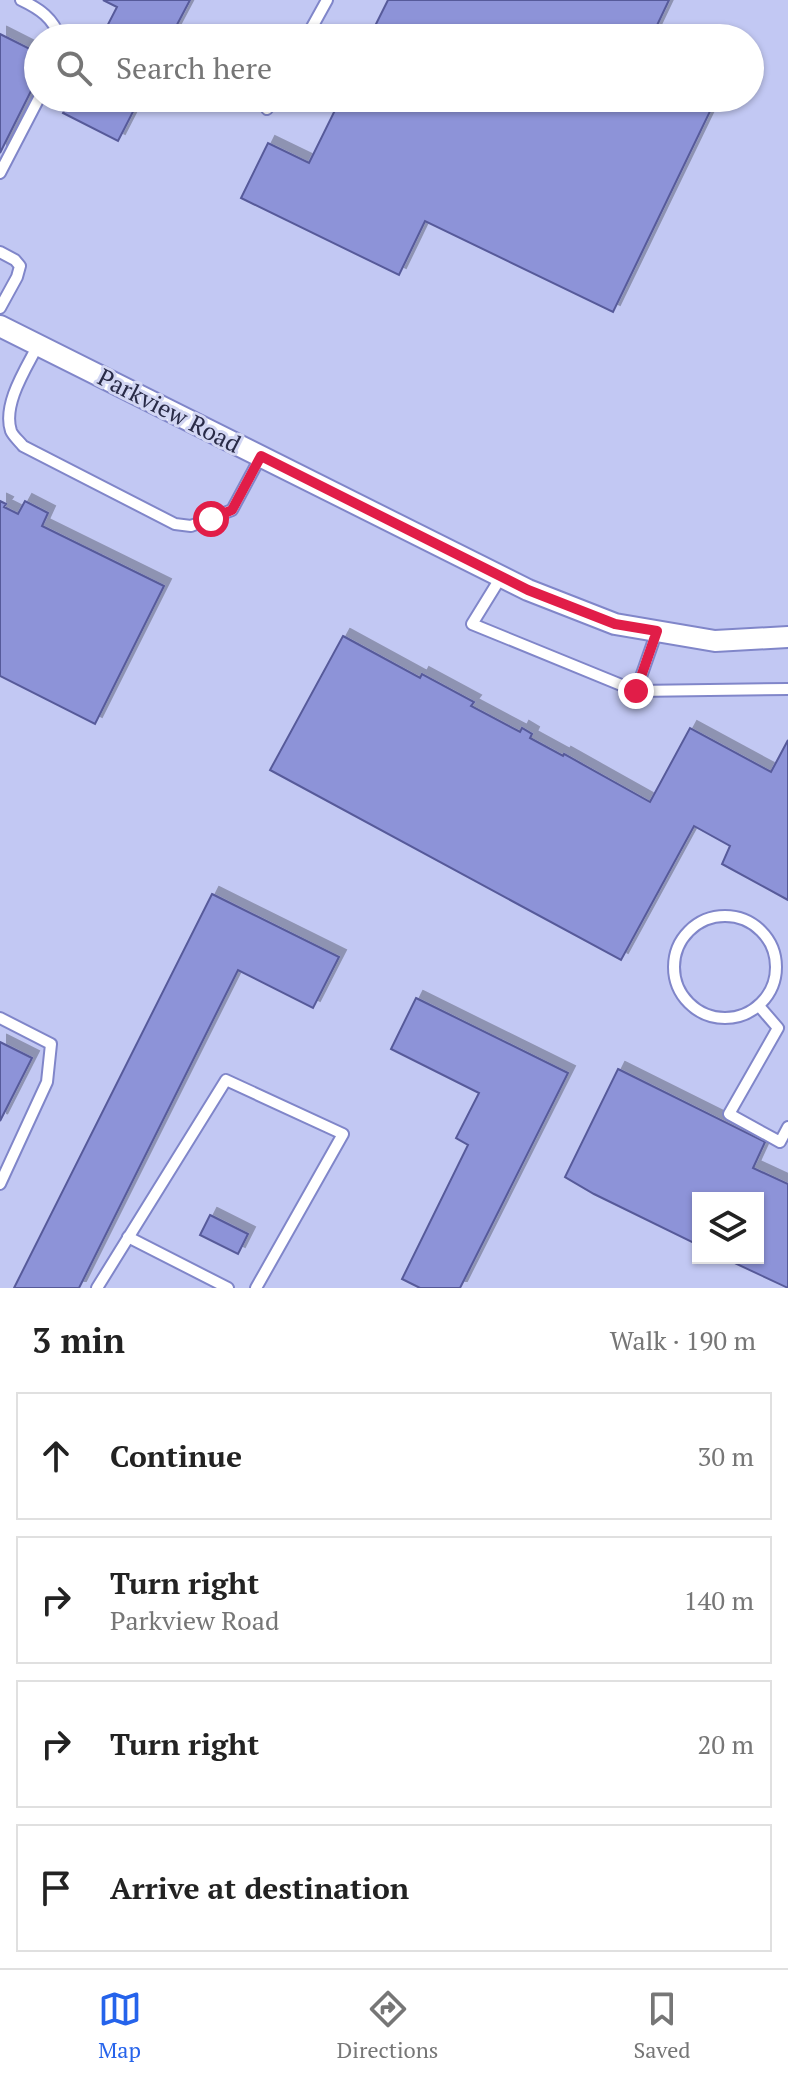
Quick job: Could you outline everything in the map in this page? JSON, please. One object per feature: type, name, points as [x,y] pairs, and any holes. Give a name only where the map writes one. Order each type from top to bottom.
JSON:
[{"type":"street","name":"Parkview Road","points":[[0,326],[528,590],[615,624],[715,641],[788,637]]},
{"type":"lane","points":[[21,0],[39,8],[55,24]]},
{"type":"lane","points":[[314,24],[327,0]]},
{"type":"lane","points":[[0,173],[32,112]]},
{"type":"lane","points":[[0,252],[20,266],[0,308]]},
{"type":"lane","points":[[38,345],[16,387],[10,415],[11,432],[23,446],[175,524],[191,526],[232,510],[261,456]]},
{"type":"lane","points":[[501,577],[472,624],[636,691],[788,689]]},
{"type":"lane","points":[[636,691],[657,631]]},
{"type":"lane","points":[[731,916],[748,921],[761,930],[782,960],[770,993],[759,1006],[745,1015],[728,1019],[711,1017],[696,1010],[684,998],[676,983],[674,966],[677,949],[685,935],[698,923],[714,917],[731,916]]},
{"type":"lane","points":[[759,1006],[778,1028],[729,1114],[784,1143],[788,1127]]},
{"type":"lane","points":[[0,1018],[51,1044],[47,1082],[0,1184]]},
{"type":"lane","points":[[97,1288],[226,1080],[343,1134],[256,1288]]},
{"type":"lane","points":[[128,1237],[228,1288]]},
{"type":"building","points":[[103,0],[190,0],[177,24],[108,24],[117,7]]},
{"type":"building","points":[[388,0],[669,0],[658,24],[376,24]]},
{"type":"building","points":[[0,34],[24,46],[24,105],[0,153]]},
{"type":"building","points":[[64,112],[133,112],[118,141]]},
{"type":"building","points":[[334,112],[710,112],[613,312],[425,221],[399,275],[241,198],[268,143],[309,163]]},
{"type":"building","points":[[0,501],[6,504],[4,507],[18,514],[25,501],[48,513],[42,526],[164,586],[95,724],[0,676]]},
{"type":"building","points":[[343,636],[420,678],[422,674],[474,702],[471,706],[520,732],[522,728],[532,734],[530,738],[650,802],[690,728],[771,772],[788,740],[788,900],[722,864],[730,846],[694,826],[621,960],[270,770]]},
{"type":"building","points":[[212,894],[339,957],[313,1008],[238,970],[79,1288],[14,1288]]},
{"type":"building","points":[[416,998],[568,1073],[460,1288],[420,1288],[402,1279],[468,1145],[456,1138],[479,1093],[391,1049]]},
{"type":"building","points":[[0,1042],[32,1058],[0,1121]]},
{"type":"building","points":[[618,1069],[765,1142],[753,1168],[788,1184],[788,1288],[737,1264],[764,1264],[764,1192],[692,1192],[692,1242],[565,1177]]},
{"type":"building","points":[[210,1215],[248,1234],[238,1254],[200,1235]]},
{"type":"route","points":[[211,519],[232,510],[261,456],[528,590],[615,624],[657,631],[636,691]]}]
